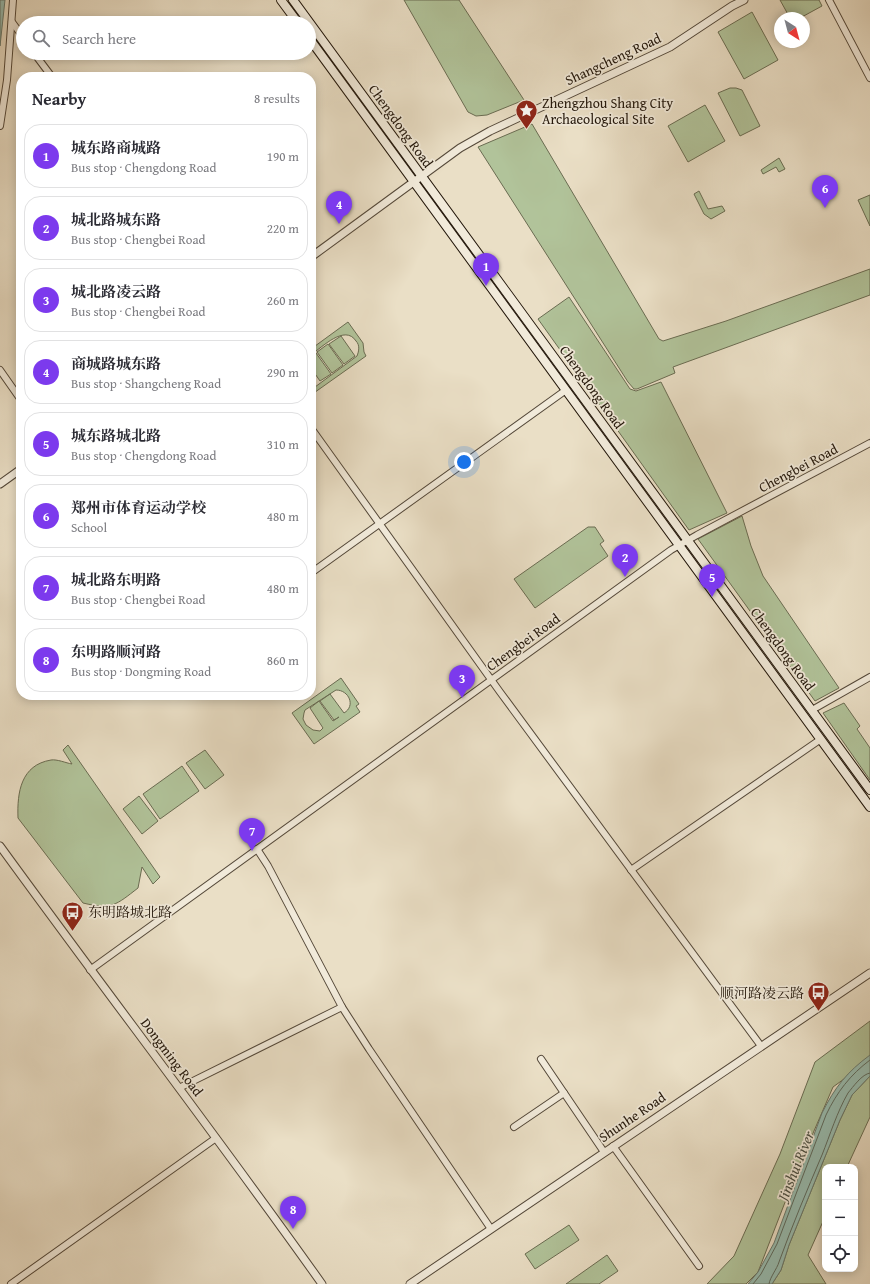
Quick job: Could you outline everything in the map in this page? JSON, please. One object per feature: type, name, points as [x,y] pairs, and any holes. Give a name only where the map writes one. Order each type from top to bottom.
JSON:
[{"type":"main road","points":[[281,0],[293,16]]},
{"type":"main road","name":"Chengdong Road","points":[[294,0],[306,16]]},
{"type":"main road","name":"Chengdong Road","points":[[316,30],[870,790]]},
{"type":"main road","name":"Chengdong Road","points":[[316,48],[870,807]]},
{"type":"street","points":[[0,126],[7,80],[13,0]]},
{"type":"street","name":"Shangcheng Road","points":[[316,253],[460,148],[484,134],[670,47],[732,6],[744,0]]},
{"type":"street","points":[[829,0],[870,78]]},
{"type":"street","points":[[12,22],[16,27]]},
{"type":"street","points":[[39,60],[48,72]]},
{"type":"street","points":[[0,370],[16,393]]},
{"type":"street","points":[[316,569],[566,390]]},
{"type":"street","points":[[316,435],[491,680],[761,1046]]},
{"type":"street","name":"Chengbei Road","points":[[90,970],[679,545],[870,443]]},
{"type":"street","points":[[0,484],[16,473]]},
{"type":"street","points":[[812,710],[870,677]]},
{"type":"street","points":[[631,870],[821,740]]},
{"type":"street","name":"Dongming Road","points":[[0,846],[322,1284]]},
{"type":"street","points":[[257,849],[268,866],[342,1007],[491,1229]]},
{"type":"street","name":"Shunhe Road","points":[[410,1284],[870,973]]},
{"type":"street","points":[[179,1088],[342,1007]]},
{"type":"street","points":[[541,1058],[604,1152]]},
{"type":"street","points":[[514,1127],[564,1093]]},
{"type":"street","points":[[11,1284],[216,1138]]},
{"type":"street","points":[[613,1146],[699,1266]]},
{"type":"green space","points":[[404,0],[459,0],[524,100],[487,115],[476,116],[468,112]]},
{"type":"green space","points":[[780,0],[819,0],[822,6],[810,13],[787,12]]},
{"type":"green space","points":[[752,12],[778,60],[744,79],[718,32]]},
{"type":"green space","points":[[730,88],[742,90],[760,126],[740,136],[718,93]]},
{"type":"green space","points":[[705,105],[725,141],[688,162],[668,126]]},
{"type":"green space","points":[[532,124],[659,339],[663,341],[726,321],[870,269],[870,295],[673,367],[675,373],[634,389],[628,382],[478,147]]},
{"type":"green space","points":[[779,158],[785,169],[779,172],[776,167],[763,174],[761,170]]},
{"type":"green space","points":[[699,191],[708,209],[722,206],[725,211],[711,219],[704,214],[694,194]]},
{"type":"green space","points":[[870,195],[870,226],[858,200]]},
{"type":"green space","points":[[569,297],[630,389],[636,391],[661,382],[727,513],[689,530],[538,319]]},
{"type":"green space","points":[[348,322],[363,343],[366,356],[316,391],[316,386],[357,356],[359,348],[358,344],[351,336],[346,335],[334,339],[316,351],[316,345]]},
{"type":"green space","points":[[341,336],[355,356],[344,364],[329,344]]},
{"type":"green space","points":[[328,344],[343,365],[332,373],[317,352]]},
{"type":"green space","points":[[316,353],[331,374],[320,381],[316,375]]},
{"type":"green space","points":[[742,516],[751,546],[763,576],[839,688],[815,701],[698,539]]},
{"type":"green space","points":[[588,527],[595,527],[604,541],[600,544],[608,556],[535,608],[514,579]]},
{"type":"green space","points":[[341,678],[359,704],[356,706],[360,712],[314,744],[292,713],[310,700],[316,700],[316,696]],"holes":[[[336,690],[347,695],[350,703],[348,710],[344,713],[330,694],[320,701],[334,720],[339,717],[333,721],[319,701],[310,708],[323,728],[320,731],[313,730],[306,725],[303,719],[305,710]]]},
{"type":"green space","points":[[844,703],[860,726],[857,729],[870,748],[870,780],[823,713]]},
{"type":"green space","points":[[68,745],[160,877],[153,884],[142,867],[138,888],[119,902],[107,906],[83,903],[18,818],[20,790],[27,774],[41,763],[51,760],[72,764],[63,750]]},
{"type":"green space","points":[[205,750],[224,775],[205,789],[186,763]]},
{"type":"green space","points":[[182,766],[199,791],[160,819],[143,794]]},
{"type":"green space","points":[[139,796],[158,821],[142,834],[123,809]]},
{"type":"green space","points":[[870,1021],[870,1060],[833,1087],[801,1161],[758,1272],[746,1284],[707,1284],[734,1256],[780,1154],[815,1062]]},
{"type":"green space","points":[[870,1076],[870,1117],[848,1164],[822,1164],[840,1120],[852,1095]]},
{"type":"green space","points":[[822,1164],[822,1224],[808,1255],[826,1284],[772,1284],[781,1270],[789,1245]]},
{"type":"green space","points":[[569,1225],[579,1240],[535,1269],[525,1254]]},
{"type":"green space","points":[[607,1255],[618,1271],[599,1284],[566,1284]]},
{"type":"water","points":[[0,0],[5,0],[0,46]]},
{"type":"water","points":[[870,1055],[870,1076],[852,1095],[840,1120],[789,1245],[781,1270],[772,1284],[748,1284],[758,1272],[774,1243],[822,1113],[842,1081]]},
{"type":"place","name":"Zhengzhou Shang City Archaeological Site","points":[[527,130]]},
{"type":"place","name":"郑州市体育运动学校","points":[[825,208]]},
{"type":"place","name":"商城路城东路","points":[[339,224]]},
{"type":"place","name":"城东路商城路","points":[[486,286]]},
{"type":"place","name":"城北路城东路","points":[[625,577]]},
{"type":"place","name":"城东路城北路","points":[[712,597]]},
{"type":"place","name":"城北路凌云路","points":[[462,698]]},
{"type":"place","name":"城北路东明路","points":[[252,851]]},
{"type":"place","name":"东明路城北路","points":[[72,932]]},
{"type":"place","name":"顺河路凌云路","points":[[819,1012]]},
{"type":"place","name":"东明路顺河路","points":[[293,1229]]},
{"type":"water label","name":"Jinshui River","points":[[796,1166]]}]
